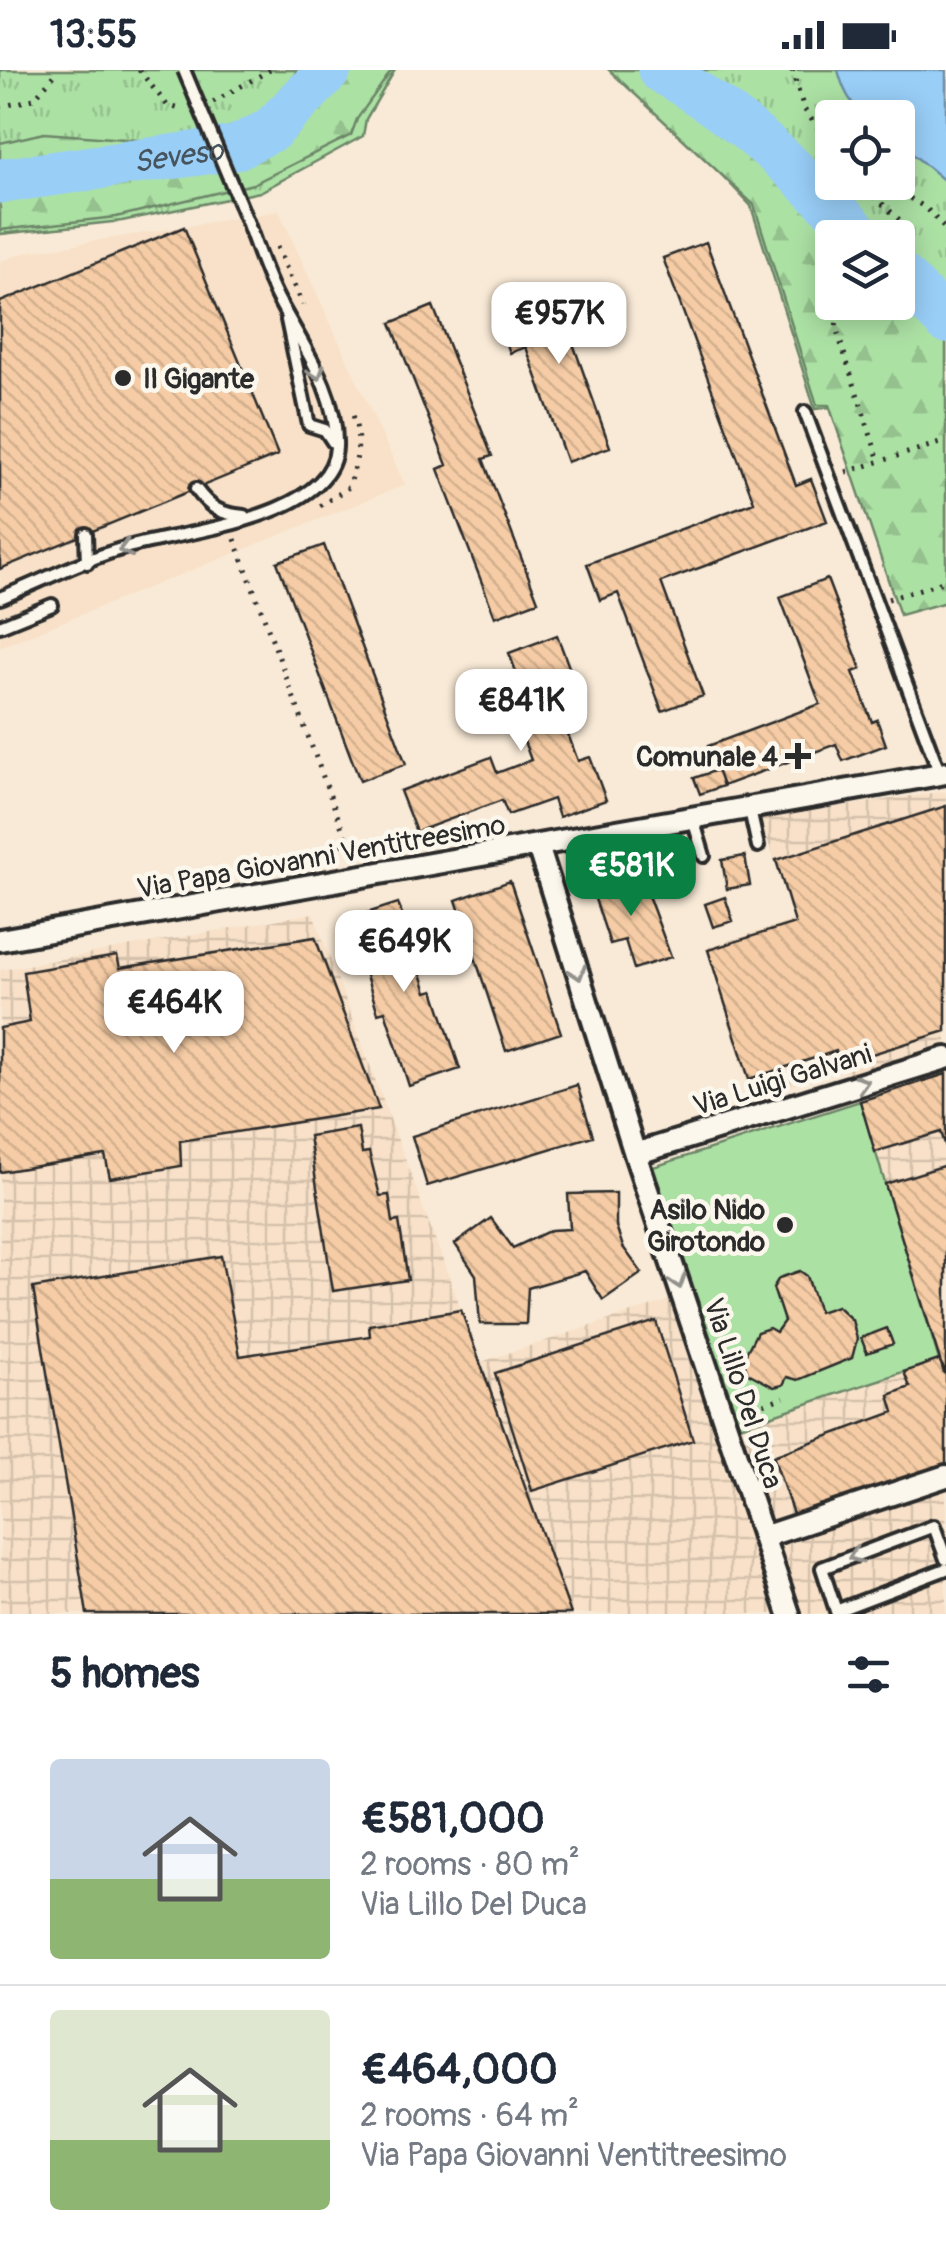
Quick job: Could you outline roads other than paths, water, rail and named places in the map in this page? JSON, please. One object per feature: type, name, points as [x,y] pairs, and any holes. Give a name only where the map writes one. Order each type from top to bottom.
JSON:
[{"type":"street","name":"Via Papa Giovanni Ventitreesimo","points":[[0,940],[943,774]]},
{"type":"street","name":"Via Lillo Del Duca","points":[[538,846],[635,1154],[789,1614]]},
{"type":"street","name":"Via Luigi Galvani","points":[[635,1154],[946,1058]]},
{"type":"street","points":[[764,1538],[946,1476]]},
{"type":"lane","points":[[0,598],[129,546],[213,530],[309,493],[333,462],[336,446],[318,370],[285,310],[184,70]]},
{"type":"lane","points":[[285,310],[309,424],[325,430],[336,446]]},
{"type":"lane","points":[[805,412],[943,774]]},
{"type":"lane","points":[[196,489],[208,505],[223,514],[250,516]]},
{"type":"lane","points":[[86,534],[87,563]]},
{"type":"lane","points":[[0,626],[52,605]]},
{"type":"lane","points":[[750,810],[758,846]]},
{"type":"lane","points":[[693,819],[704,856]]},
{"type":"lane","points":[[946,1560],[934,1526],[822,1568],[837,1613],[946,1569]]},
{"type":"water","points":[[838,70],[946,70],[946,182],[915,156],[915,100],[851,100]]},
{"type":"waterway","name":"Seveso","points":[[0,181],[235,148],[271,130],[329,70]]},
{"type":"waterway","name":"Seveso","points":[[660,70],[768,146],[845,220]]},
{"type":"waterway","name":"Seveso","points":[[915,289],[946,321]]},
{"type":"place","name":"Il Gigante","points":[[123,378]]},
{"type":"place","name":"Comunale 4","points":[[798,756]]},
{"type":"place","name":"Asilo Nido Girotondo","points":[[785,1225]]}]
